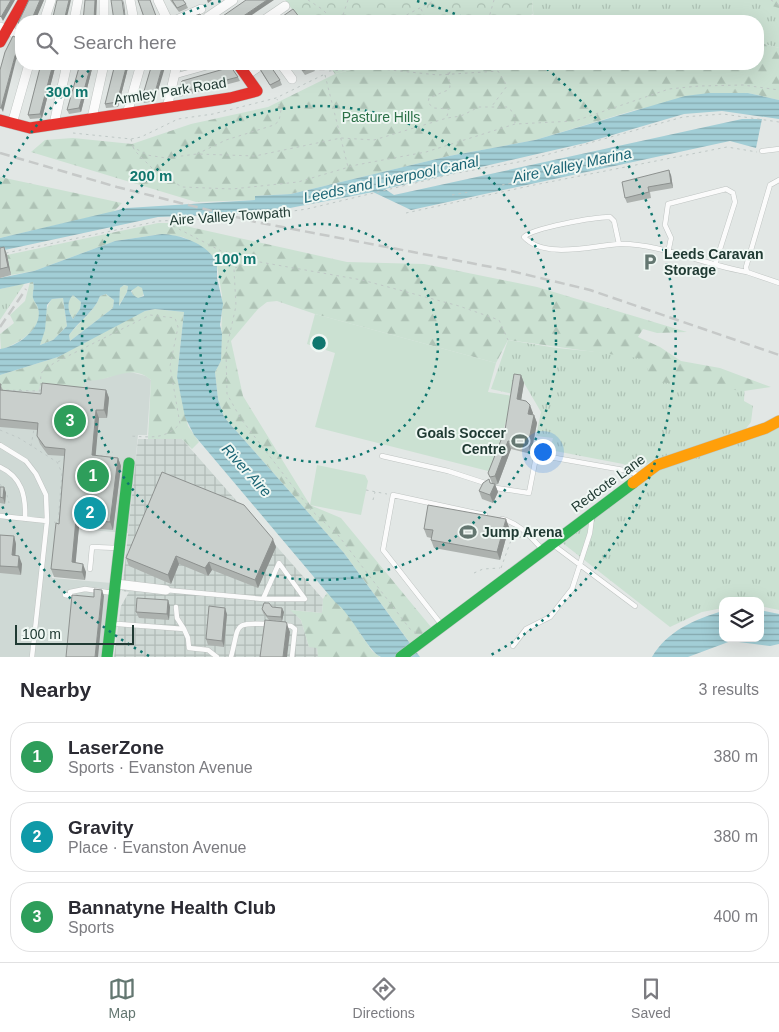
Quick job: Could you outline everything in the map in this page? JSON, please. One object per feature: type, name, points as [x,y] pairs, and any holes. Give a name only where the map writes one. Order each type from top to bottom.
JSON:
[{"type":"street","points":[[0,42],[3,29],[24,0]]},
{"type":"street","points":[[46,15],[50,0]]},
{"type":"street","points":[[75,15],[78,0]]},
{"type":"street","points":[[104,0],[104,15]]},
{"type":"street","points":[[130,0],[133,15]]},
{"type":"street","points":[[158,0],[165,15]]},
{"type":"street","points":[[195,0],[206,15]]},
{"type":"street","points":[[214,15],[233,0]]},
{"type":"street","points":[[272,15],[285,6]]},
{"type":"street","points":[[188,15],[201,9]]},
{"type":"street","points":[[3,29],[15,34]]},
{"type":"street","points":[[12,124],[27,70]]},
{"type":"street","points":[[54,124],[66,70]]},
{"type":"street","points":[[92,118],[103,70]]},
{"type":"street","points":[[127,114],[139,70]]},
{"type":"street","points":[[167,108],[176,70]]},
{"type":"street","points":[[242,70],[246,75],[254,70]]},
{"type":"street","points":[[285,70],[292,79]]},
{"type":"street","name":"Armley Park Road","points":[[0,120],[30,128],[230,98],[256,91],[246,75]]},
{"type":"street","name":"Redcote Lane","points":[[401,657],[443,626],[503,572],[546,546],[657,465],[766,428],[779,421]]},
{"type":"street","points":[[107,657],[129,463]]},
{"type":"street","points":[[115,588],[166,590]]},
{"type":"lane","points":[[174,76],[196,70]]},
{"type":"lane","points":[[762,151],[779,149]]},
{"type":"lane","points":[[747,272],[746,266],[770,185],[779,180]]},
{"type":"lane","points":[[668,253],[671,238],[665,225],[668,204],[718,190],[730,191],[735,195],[735,202],[715,265]]},
{"type":"lane","points":[[619,244],[614,221],[610,217],[541,229],[529,232],[524,237],[549,249],[574,250],[619,244],[637,244],[747,272],[779,283]]},
{"type":"lane","points":[[0,445],[16,454],[36,474],[46,496],[47,521],[32,657]]},
{"type":"lane","points":[[382,456],[448,471],[489,485]]},
{"type":"lane","points":[[496,488],[529,493],[536,457],[544,456],[629,471],[640,477]]},
{"type":"lane","points":[[0,467],[12,474],[23,490],[26,498],[25,519]]},
{"type":"lane","points":[[443,626],[382,550],[393,495],[512,521],[546,546],[580,565],[635,606]]},
{"type":"lane","points":[[513,646],[526,629],[550,617],[572,589],[590,533],[592,513]]},
{"type":"lane","points":[[0,516],[47,521]]},
{"type":"lane","points":[[90,569],[92,547],[120,548]]},
{"type":"lane","points":[[166,590],[262,599],[305,599],[279,562],[262,599]]},
{"type":"lane","points":[[82,598],[67,594],[84,589],[115,588]]},
{"type":"lane","points":[[176,607],[177,618],[188,638],[189,648],[208,650],[218,657]]},
{"type":"lane","points":[[231,657],[235,631],[242,624],[248,623],[291,626],[296,633],[292,657]]},
{"type":"lane","points":[[118,624],[184,629]]},
{"type":"path","points":[[308,0],[328,15]]},
{"type":"path","points":[[343,15],[348,0]]},
{"type":"path","points":[[407,15],[435,0]]},
{"type":"path","points":[[490,15],[494,0]]},
{"type":"path","points":[[771,0],[779,5]]},
{"type":"path","points":[[420,8],[424,15]]},
{"type":"path","points":[[324,70],[348,167]]},
{"type":"path","points":[[393,70],[449,75],[498,71],[505,80],[506,86],[491,106]]},
{"type":"path","points":[[447,118],[449,109],[434,108],[428,103],[429,98],[448,90],[448,70]]},
{"type":"path","points":[[449,75],[451,70]]},
{"type":"path","points":[[131,139],[135,151],[154,170],[182,187],[232,189],[298,182],[348,167],[426,152],[515,124],[575,121],[669,89],[743,85],[779,90]]},
{"type":"path","points":[[196,154],[226,140],[274,125],[279,121],[281,110],[276,98]]},
{"type":"path","points":[[133,147],[147,155],[166,158],[196,154],[256,156],[341,138],[374,140],[447,118],[461,116],[479,107],[491,106],[507,107],[514,113],[515,124]]},
{"type":"path","name":"Aire Valley Towpath","points":[[0,254],[152,222],[280,214],[374,194],[388,189],[524,161],[683,118],[723,114],[751,116],[779,122]]},
{"type":"path","points":[[406,213],[555,180],[728,147],[749,152],[762,151]]},
{"type":"path","points":[[544,176],[562,172]]},
{"type":"path","points":[[553,174],[555,180]]},
{"type":"path","points":[[502,185],[518,182]]},
{"type":"path","points":[[510,183],[512,190]]},
{"type":"path","points":[[452,195],[469,192]]},
{"type":"path","points":[[461,194],[463,200]]},
{"type":"path","points":[[172,226],[227,254],[234,269],[236,306],[226,351],[227,394],[241,419],[306,504],[338,535],[410,629],[424,639]]},
{"type":"path","points":[[234,269],[254,261],[362,280],[459,306],[499,320],[508,340]]},
{"type":"path","points":[[38,399],[41,373],[54,363],[150,315],[175,318],[178,327],[170,366],[180,424],[171,433],[156,437],[130,436]]},
{"type":"path","points":[[0,390],[40,391]]},
{"type":"path","points":[[32,446],[35,424]]},
{"type":"path","points":[[0,430],[10,433],[57,462],[62,473],[58,522],[47,521]]},
{"type":"path","points":[[98,461],[99,456],[113,452]]},
{"type":"path","points":[[57,462],[65,458],[74,459]]},
{"type":"path","points":[[0,484],[7,495],[9,503]]},
{"type":"path","points":[[366,490],[393,495]]},
{"type":"path","points":[[374,500],[376,492]]},
{"type":"path","points":[[474,572],[483,569],[503,572],[516,524]]},
{"type":"path","points":[[512,540],[528,534]]},
{"type":"path","points":[[35,633],[60,636]]},
{"type":"shaded area","points":[[126,371],[146,376],[151,380],[147,435],[138,435],[128,533],[60,528],[52,578],[112,583],[104,657],[0,657],[0,390],[38,390],[38,386],[68,386],[85,380],[106,378]]},
{"type":"shaded area","points":[[138,439],[182,439],[323,599],[322,613],[291,610],[301,620],[309,647],[317,647],[318,657],[114,657],[121,606],[129,592],[122,591]]},
{"type":"green space","points":[[285,0],[532,0],[533,14],[531,15],[296,15]]},
{"type":"green space","points":[[532,0],[779,0],[779,48],[764,44],[764,15],[533,15]]},
{"type":"green space","points":[[754,0],[779,0],[779,8],[757,2]]},
{"type":"green space","name":"Pasture Hills","points":[[764,44],[779,48],[779,100],[748,93],[730,93],[635,110],[535,140],[449,156],[291,194],[255,196],[255,200],[196,202],[31,152],[45,140],[73,138],[132,144],[191,124],[268,107],[335,74],[351,70],[764,70]]},
{"type":"green space","points":[[332,70],[351,70],[335,74]]},
{"type":"green space","points":[[0,177],[122,203],[113,212],[0,238]]},
{"type":"green space","points":[[158,223],[172,223],[347,262],[424,264],[537,287],[687,332],[657,333],[643,329],[638,337],[660,347],[681,361],[720,368],[771,387],[744,391],[659,382],[648,372],[645,359],[508,340],[496,363],[315,314],[277,301],[267,302],[258,309],[231,341],[243,396],[310,505],[341,518],[431,627],[410,643],[344,553],[224,417],[218,399],[215,372],[221,361],[222,295],[216,260],[202,247],[183,237],[162,234],[115,241],[34,271],[11,275],[7,255]]},
{"type":"green space","points":[[30,282],[33,282],[33,297],[38,308],[39,316],[37,323],[34,329],[22,340],[1,350],[0,334],[14,323],[10,315],[25,301]]},
{"type":"green space","points":[[25,283],[0,320],[0,289]]},
{"type":"green space","points":[[124,285],[128,286],[127,292],[118,307],[120,288]]},
{"type":"green space","points":[[136,286],[140,286],[144,292],[140,298],[136,298],[132,294],[132,290]]},
{"type":"green space","points":[[106,294],[114,300],[113,308],[70,341],[69,335],[91,312],[100,296]]},
{"type":"green space","points":[[73,295],[81,302],[80,309],[73,319],[68,307],[70,298]]},
{"type":"green space","points":[[63,298],[67,326],[53,340],[40,345],[45,315],[49,304],[52,299]]},
{"type":"green space","points":[[155,309],[184,312],[177,377],[188,426],[199,442],[192,449],[182,439],[148,439],[151,380],[143,375],[127,373],[102,379],[85,380],[83,390],[68,386],[40,386],[38,391],[0,390],[0,375],[58,357],[119,323],[145,311]]},
{"type":"green space","points":[[315,314],[496,363],[488,392],[513,396],[492,472],[315,427],[335,353],[307,344]]},
{"type":"green space","points":[[508,340],[557,348],[629,355],[745,381],[744,401],[753,406],[751,422],[744,431],[652,461],[636,470],[623,464],[550,450],[553,438],[536,436],[541,412],[524,383],[513,394],[491,389]]},
{"type":"green space","points":[[779,425],[779,610],[764,607],[764,597],[719,597],[719,609],[702,612],[670,627],[560,541],[660,469]]},
{"type":"green space","points":[[317,465],[365,475],[368,481],[361,515],[310,505]]},
{"type":"green space","points":[[327,593],[343,607],[372,651],[380,657],[318,657],[317,648],[309,647],[301,620],[290,610],[322,613],[323,599]]},
{"type":"water","points":[[709,93],[748,93],[779,100],[779,119],[722,111],[684,114],[585,143],[385,189],[394,195],[742,119],[762,119],[756,148],[730,141],[411,210],[373,192],[264,213],[158,217],[0,251],[0,238],[127,208],[255,200],[255,196],[291,194],[449,156],[535,140],[685,96]]},
{"type":"water","name":"River Aire","points":[[162,234],[178,236],[201,246],[213,256],[217,263],[217,278],[223,304],[220,325],[222,334],[221,361],[215,372],[218,399],[224,417],[344,553],[420,657],[381,657],[376,654],[341,607],[194,435],[185,417],[177,377],[184,312],[155,309],[145,311],[58,357],[0,375],[0,349],[14,345],[28,335],[37,323],[39,315],[38,307],[33,298],[33,282],[0,289],[0,278],[34,271],[115,241]],"holes":[[[124,285],[128,286],[127,292],[119,306],[120,288]],[[138,286],[142,288],[144,296],[138,298],[131,291]],[[106,294],[114,300],[113,308],[70,341],[69,335],[98,301],[100,296]],[[73,295],[81,302],[80,309],[73,319],[68,307]],[[63,298],[67,326],[53,340],[40,345],[45,330],[47,305],[52,299]]]},
{"type":"water","points":[[764,611],[779,614],[779,644],[770,646],[739,642],[764,642]]},
{"type":"water","points":[[719,612],[719,642],[728,642],[688,657],[652,657],[665,640],[683,627]]},
{"type":"building","points":[[0,0],[11,0],[1,17],[0,16]]},
{"type":"building","points":[[29,0],[40,0],[34,15],[22,15]]},
{"type":"building","points":[[57,0],[69,0],[65,15],[53,15]]},
{"type":"building","points":[[85,0],[95,0],[94,15],[84,15]]},
{"type":"building","points":[[111,0],[122,0],[124,15],[113,15]]},
{"type":"building","points":[[138,0],[150,0],[156,15],[143,15]]},
{"type":"building","points":[[172,0],[183,0],[186,4],[177,8]]},
{"type":"building","points":[[246,0],[267,0],[245,15],[224,15]]},
{"type":"building","points":[[293,9],[298,15],[284,15]]},
{"type":"building","points":[[13,36],[15,37],[15,56],[0,108],[0,70],[5,52]]},
{"type":"building","points":[[39,70],[51,70],[40,114],[28,115]]},
{"type":"building","points":[[78,70],[90,70],[79,108],[67,110]]},
{"type":"building","points":[[114,70],[125,70],[117,102],[105,104]]},
{"type":"building","points":[[150,70],[161,70],[154,96],[142,98]]},
{"type":"building","points":[[220,70],[233,70],[238,77],[177,93],[182,81]]},
{"type":"building","points":[[261,70],[273,70],[280,80],[270,85]]},
{"type":"building","points":[[669,170],[671,183],[648,187],[649,192],[625,198],[622,182]]},
{"type":"building","points":[[4,247],[8,267],[0,269],[0,248]]},
{"type":"building","points":[[514,374],[521,375],[517,399],[526,401],[530,405],[528,414],[534,415],[528,445],[508,441],[495,476],[490,477],[488,473],[505,430]]},
{"type":"building","points":[[42,383],[106,390],[104,410],[96,410],[92,455],[118,458],[110,522],[76,519],[72,562],[83,564],[82,572],[51,569],[56,523],[59,524],[65,449],[45,447],[37,436],[38,423],[0,419],[0,390],[41,394]]},
{"type":"building","points":[[162,472],[244,505],[273,539],[255,580],[209,562],[205,568],[176,556],[168,575],[126,558]]},
{"type":"building","points":[[489,479],[490,483],[495,484],[490,495],[479,491],[483,483]]},
{"type":"building","points":[[0,487],[4,487],[3,498],[0,497]]},
{"type":"building","name":"Jump Arena","points":[[428,505],[506,519],[497,552],[431,540],[433,530],[424,529]]},
{"type":"building","points":[[0,535],[14,536],[12,555],[19,556],[18,567],[0,566]]},
{"type":"building","points":[[94,589],[102,590],[95,657],[66,657],[72,595],[94,597]]},
{"type":"building","points":[[137,598],[168,600],[167,614],[136,612]]},
{"type":"building","points":[[264,603],[269,603],[272,607],[282,608],[281,617],[267,616],[262,609]]},
{"type":"building","points":[[209,606],[225,608],[222,641],[206,639]]},
{"type":"building","points":[[265,620],[286,622],[287,624],[283,657],[260,657]]},
{"type":"railway","points":[[0,153],[117,187],[256,222],[507,270],[590,290],[779,355]]},
{"type":"railway","points":[[0,327],[26,289]]},
{"type":"traffic: fast","points":[[107,657],[129,463]]},
{"type":"traffic: fast","points":[[401,657],[633,483]]},
{"type":"traffic: slow","points":[[633,483],[657,465],[766,428],[779,421]]},
{"type":"traffic: jam","points":[[15,15],[24,0]]},
{"type":"traffic: jam","points":[[0,42],[15,16]]},
{"type":"traffic: jam","points":[[0,120],[30,128],[230,98],[257,91],[242,70]]},
{"type":"place","name":"Leeds Caravan Storage","points":[[650,262]]},
{"type":"place","name":"Bannatyne Health Club","points":[[70,421]]},
{"type":"place","name":"Goals Soccer Centre","points":[[520,441]]},
{"type":"place","name":"LaserZone","points":[[93,476]]},
{"type":"place","name":"Gravity","points":[[90,513]]},
{"type":"place","name":"Jump Arena","points":[[468,532]]},
{"type":"water label","name":"Aire Valley Marina","points":[[572,165]]},
{"type":"water label","name":"Leeds and Liverpool Canal","points":[[391,179]]}]
